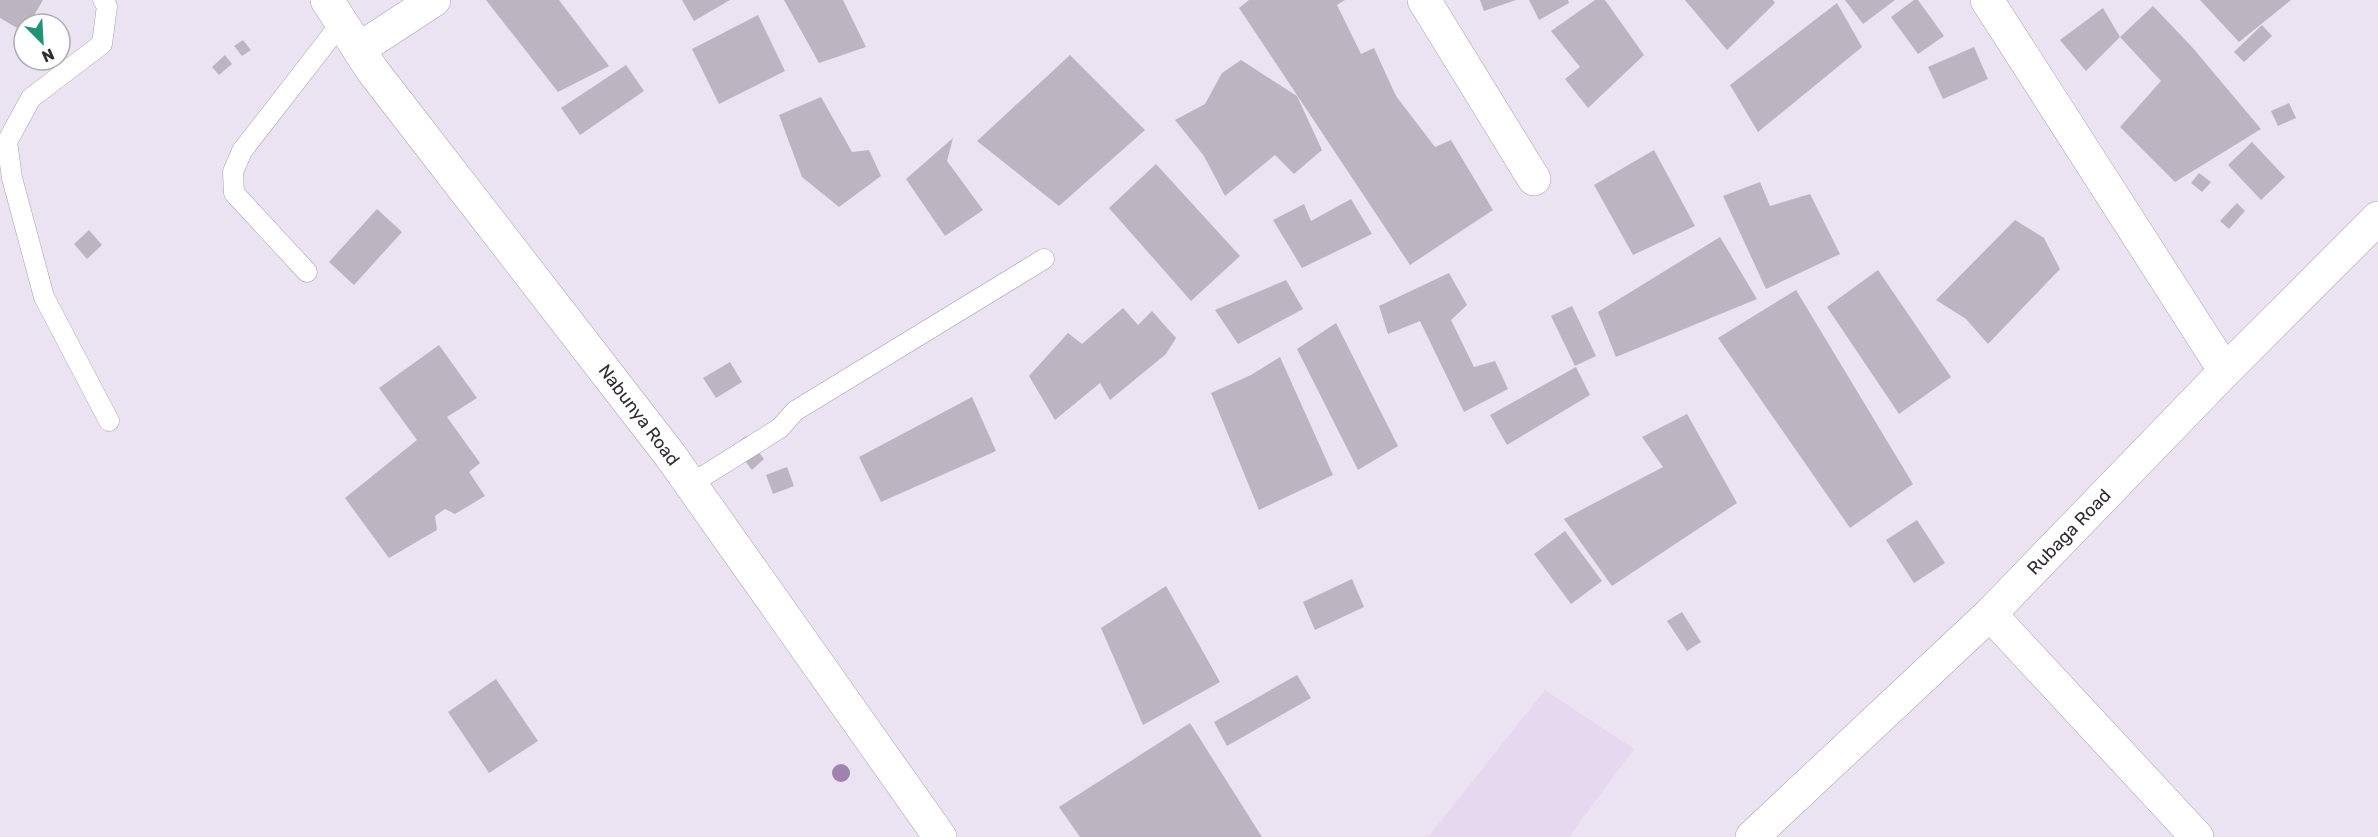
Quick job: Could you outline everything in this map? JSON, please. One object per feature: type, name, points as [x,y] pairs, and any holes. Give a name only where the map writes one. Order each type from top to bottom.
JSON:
[{"type":"main road","points":[[342,24],[434,0]]},
{"type":"main road","points":[[1424,0],[1534,179]]},
{"type":"main road","points":[[1987,0],[2225,371]]},
{"type":"main road","name":"Nabunya Road","points":[[342,24],[372,70],[691,484],[940,837]]},
{"type":"main road","name":"Rubaga Road","points":[[1752,837],[1990,614],[2225,371],[2378,218]]},
{"type":"main road","points":[[1990,614],[2197,837]]},
{"type":"lane","points":[[103,0],[107,6],[102,44],[31,98],[7,142],[12,178],[44,297],[109,421]]},
{"type":"lane","points":[[307,272],[234,193],[233,172],[243,151],[342,24]]},
{"type":"lane","points":[[691,484],[780,428],[795,411],[1044,259]]},
{"type":"shaded area","points":[[1545,690],[1634,749],[1569,837],[1428,837]]},
{"type":"building","points":[[0,0],[43,0],[36,12],[12,12],[12,25],[0,18]]},
{"type":"building","points":[[486,0],[559,0],[609,66],[558,92]]},
{"type":"building","points":[[682,0],[730,0],[694,21]]},
{"type":"building","points":[[784,0],[843,0],[866,47],[819,63]]},
{"type":"building","points":[[1249,0],[1345,0],[1337,5],[1361,54],[1374,48],[1396,96],[1435,147],[1451,140],[1493,210],[1410,265],[1239,8]]},
{"type":"building","points":[[1480,0],[1516,0],[1484,11]]},
{"type":"building","points":[[1529,0],[1568,0],[1569,3],[1539,20]]},
{"type":"building","points":[[1595,0],[1605,0],[1644,55],[1588,108],[1565,79],[1580,67],[1551,31]]},
{"type":"building","points":[[1685,0],[1773,0],[1775,3],[1727,50]]},
{"type":"building","points":[[1845,0],[1895,0],[1863,24]]},
{"type":"building","points":[[1914,0],[1918,0],[1944,36],[1918,54],[1891,17]]},
{"type":"building","points":[[2200,0],[2291,0],[2239,42]]},
{"type":"building","points":[[1837,3],[1862,47],[1758,132],[1730,85]]},
{"type":"building","points":[[2153,6],[2192,47],[2261,129],[2175,182],[2120,127],[2161,81],[2120,37]]},
{"type":"building","points":[[2103,8],[2120,37],[2086,71],[2060,40]]},
{"type":"building","points":[[758,15],[785,71],[719,104],[692,49]]},
{"type":"building","points":[[2262,25],[2272,36],[2244,62],[2234,52]]},
{"type":"building","points":[[243,40],[251,50],[242,56],[234,46]]},
{"type":"building","points":[[1974,47],[1988,79],[1943,99],[1928,67]]},
{"type":"building","points":[[225,55],[232,64],[219,75],[212,67]]},
{"type":"building","points":[[1070,55],[1145,130],[1059,206],[977,141]]},
{"type":"building","points":[[1241,60],[1297,96],[1322,150],[1294,174],[1275,155],[1225,196],[1204,156],[1175,120],[1205,104],[1222,73]]},
{"type":"building","points":[[626,65],[644,91],[580,135],[561,108]]},
{"type":"building","points":[[821,97],[852,152],[869,150],[881,176],[839,207],[802,177],[779,115]]},
{"type":"building","points":[[2289,103],[2296,118],[2278,126],[2271,111]]},
{"type":"building","points":[[953,138],[947,161],[983,210],[945,236],[906,179]]},
{"type":"building","points":[[2252,142],[2285,177],[2261,200],[2228,165]]},
{"type":"building","points":[[1654,150],[1695,226],[1633,255],[1594,185]]},
{"type":"building","points":[[1156,164],[1240,256],[1191,301],[1109,208]]},
{"type":"building","points":[[2199,173],[2211,182],[2202,192],[2191,183]]},
{"type":"building","points":[[1760,182],[1770,206],[1810,194],[1840,254],[1766,289],[1723,196]]},
{"type":"building","points":[[1351,199],[1372,234],[1302,268],[1273,220],[1304,204],[1311,221]]},
{"type":"building","points":[[2237,203],[2245,211],[2229,229],[2220,221]]},
{"type":"building","points":[[377,209],[402,232],[354,285],[329,262]]},
{"type":"building","points":[[2015,220],[2044,238],[2060,269],[1988,344],[1966,319],[1936,300]]},
{"type":"building","points":[[89,230],[102,245],[87,259],[74,244]]},
{"type":"building","points":[[1720,237],[1757,299],[1616,357],[1598,312]]},
{"type":"building","points":[[1878,270],[1951,377],[1899,414],[1827,307]]},
{"type":"building","points":[[1449,273],[1467,305],[1451,320],[1474,367],[1495,361],[1508,389],[1464,412],[1420,321],[1388,334],[1379,306]]},
{"type":"building","points":[[1286,280],[1303,309],[1238,344],[1215,310]]},
{"type":"building","points":[[1796,290],[1913,484],[1850,528],[1718,338]]},
{"type":"building","points":[[1572,306],[1596,356],[1575,366],[1551,316]]},
{"type":"building","points":[[1123,308],[1138,325],[1152,311],[1176,338],[1166,354],[1110,400],[1100,383],[1055,420],[1029,376],[1068,333],[1082,344]]},
{"type":"building","points":[[1336,323],[1398,446],[1358,470],[1297,349]]},
{"type":"building","points":[[439,345],[477,398],[447,417],[480,463],[469,472],[485,496],[455,514],[445,509],[435,516],[437,530],[389,558],[345,498],[417,440],[379,388]]},
{"type":"building","points":[[1280,357],[1333,475],[1259,510],[1211,393],[1251,375]]},
{"type":"building","points":[[730,362],[742,382],[716,398],[703,378]]},
{"type":"building","points":[[1576,367],[1590,395],[1507,445],[1490,415]]},
{"type":"building","points":[[972,397],[996,451],[881,502],[859,457]]},
{"type":"building","points":[[1687,414],[1737,503],[1612,586],[1564,519],[1663,467],[1642,437]]},
{"type":"building","points":[[746,436],[764,459],[752,470],[733,446]]},
{"type":"building","points":[[787,467],[794,486],[773,494],[766,475]]},
{"type":"building","points":[[1917,520],[1945,563],[1914,583],[1886,540]]},
{"type":"building","points":[[1565,531],[1602,581],[1571,604],[1534,554]]},
{"type":"building","points":[[1352,579],[1364,607],[1315,630],[1303,602]]},
{"type":"building","points":[[1166,586],[1220,682],[1143,725],[1101,628]]},
{"type":"building","points":[[1682,612],[1701,642],[1687,651],[1667,621]]},
{"type":"building","points":[[1297,675],[1311,698],[1227,746],[1214,722]]},
{"type":"building","points":[[496,679],[538,741],[489,773],[448,712]]},
{"type":"building","points":[[1190,723],[1262,837],[1080,837],[1059,807]]}]
